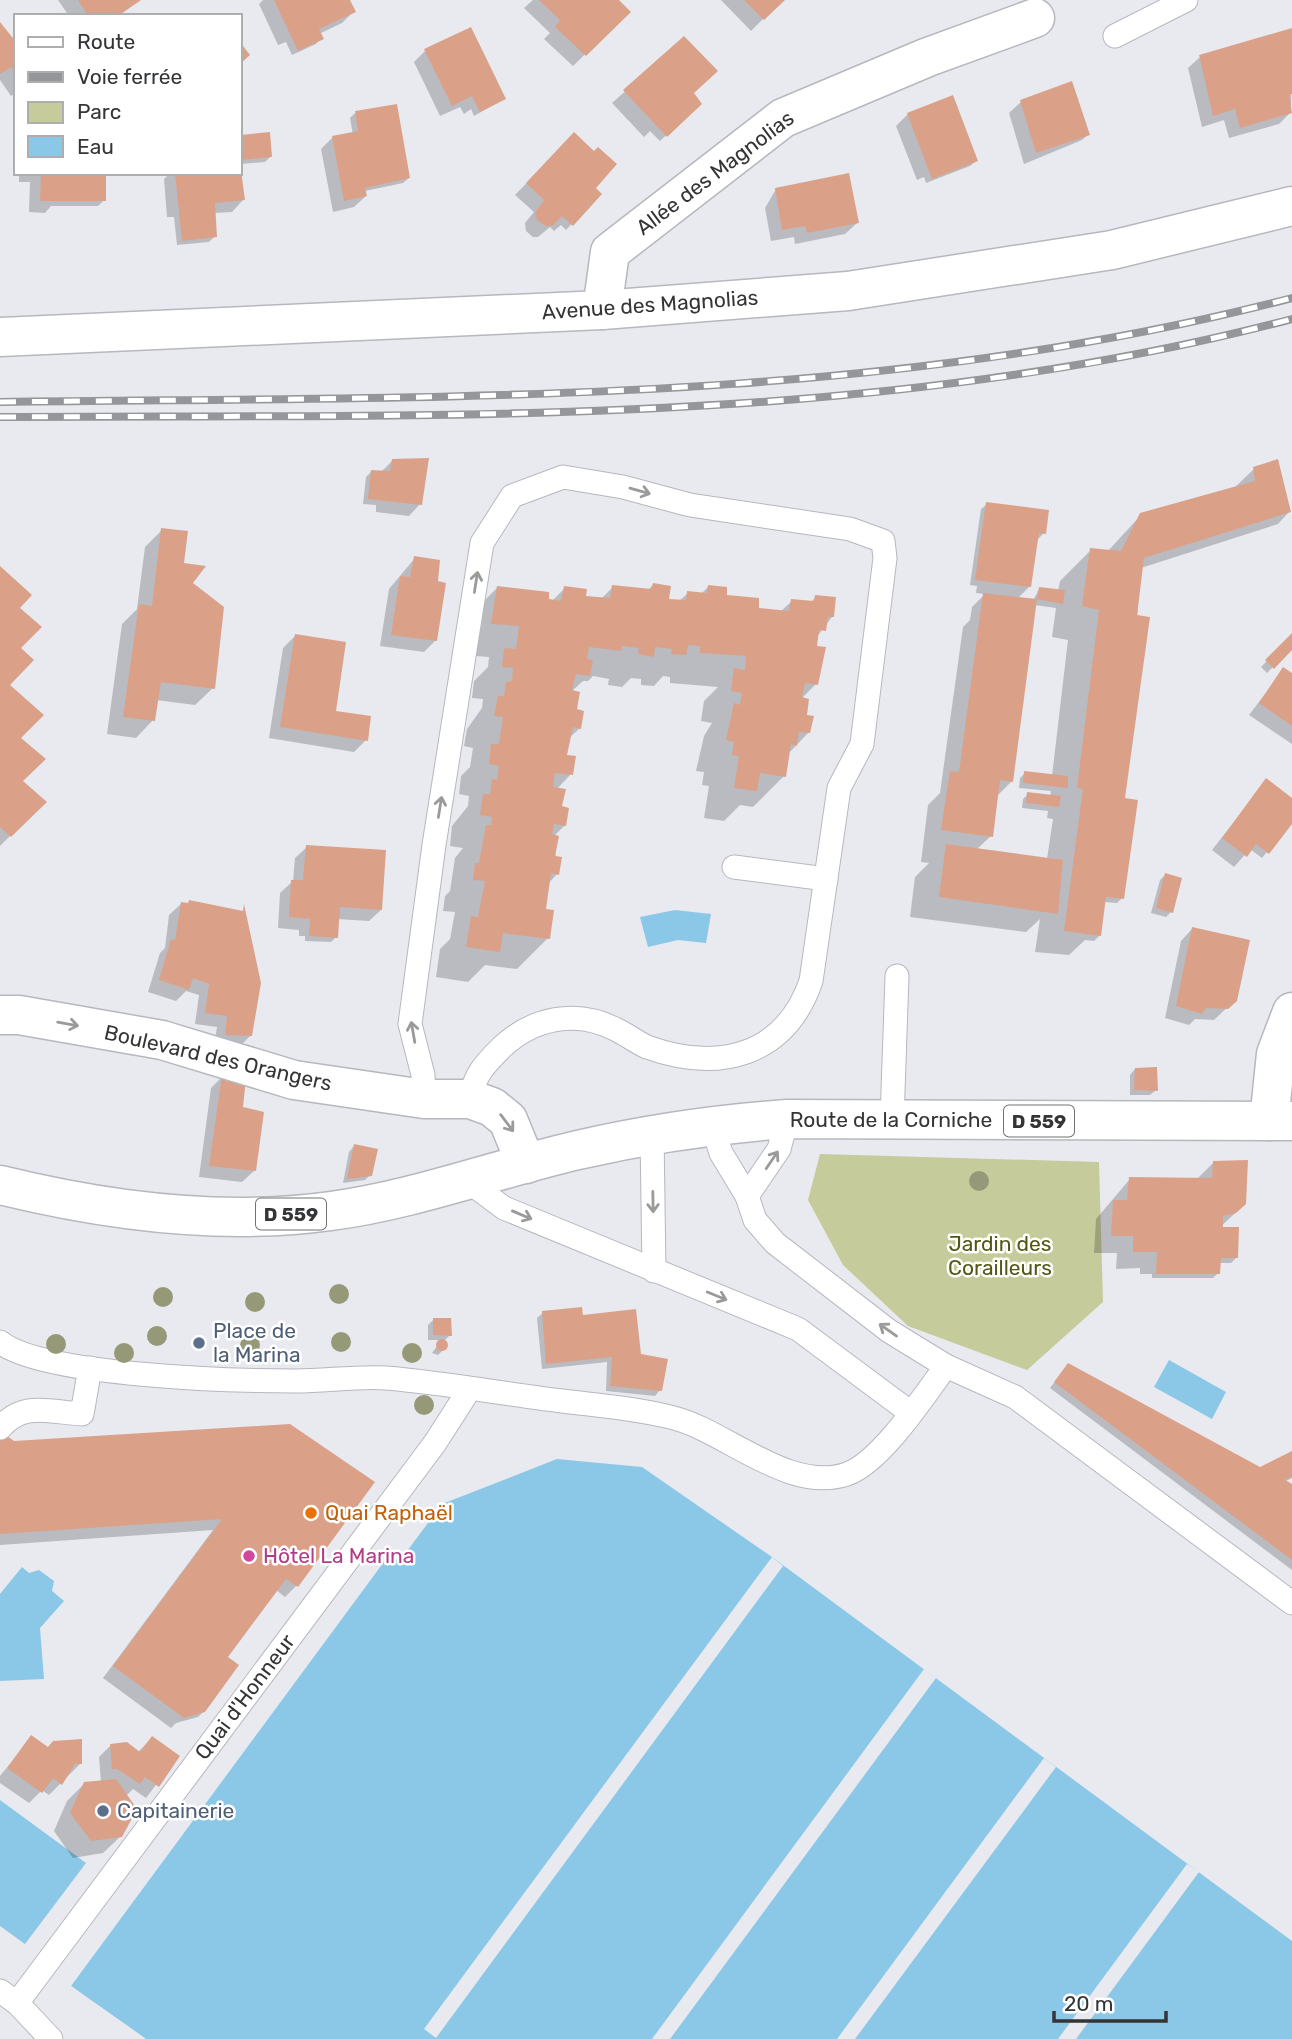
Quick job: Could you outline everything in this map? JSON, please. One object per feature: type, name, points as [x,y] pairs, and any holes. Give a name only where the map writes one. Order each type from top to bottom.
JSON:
[{"type":"street","name":"Allée des Magnolias","points":[[602,310],[610,252],[783,118],[928,57],[1035,18]]},
{"type":"street","name":"Avenue des Magnolias","points":[[0,337],[602,310],[848,291],[1112,250],[1292,206]]},
{"type":"street","points":[[1281,1121],[1276,1054],[1292,1012]]},
{"type":"street","name":"Boulevard des Orangers","points":[[0,1015],[19,1015],[162,1040],[294,1080],[424,1099],[470,1100],[492,1107],[508,1120],[526,1164]]},
{"type":"street","name":"Route de la Corniche","points":[[526,1164],[652,1134],[712,1125],[787,1119],[1281,1121]]},
{"type":"street","name":"D 559","points":[[0,1185],[60,1200],[165,1212],[259,1217],[332,1211],[526,1164]]},
{"type":"lane","points":[[1115,36],[1186,0]]},
{"type":"lane","points":[[424,1099],[423,1075],[410,1024],[434,845],[482,543],[512,496],[563,477],[623,487],[690,505],[850,529],[883,541],[885,558],[862,744],[839,788],[811,981],[803,1003],[784,1029],[762,1047],[732,1057],[698,1058],[644,1046],[612,1027],[585,1020],[559,1018],[534,1024],[514,1036],[474,1078],[470,1100]]},
{"type":"lane","points":[[734,867],[826,879]]},
{"type":"lane","points":[[892,1121],[897,976]]},
{"type":"lane","points":[[747,1196],[779,1149],[787,1119]]},
{"type":"lane","points":[[712,1125],[721,1153],[747,1196],[755,1220],[775,1243],[889,1331],[946,1366],[1015,1397],[1292,1603]]},
{"type":"lane","points":[[652,1134],[654,1270]]},
{"type":"lane","points":[[465,1179],[504,1208],[798,1329],[911,1413]]},
{"type":"lane","points":[[0,1342],[47,1360],[90,1368],[207,1378],[296,1381],[384,1378],[609,1406],[677,1418],[763,1462],[815,1477],[847,1474],[879,1452],[946,1366]]},
{"type":"lane","points":[[0,1429],[10,1417],[23,1410],[82,1414],[90,1368]]},
{"type":"lane","name":"Quai d'Honneur","points":[[9,1997],[435,1443],[470,1390]]},
{"type":"lane","points":[[9,1997],[51,2039]]},
{"type":"green space","name":"Jardin des Corailleurs","points":[[820,1154],[1099,1162],[1103,1302],[1027,1370],[908,1326],[843,1265],[808,1200]]},
{"type":"water","points":[[675,910],[711,914],[706,943],[678,940],[648,947],[640,917]]},
{"type":"water","points":[[1169,1360],[1226,1392],[1212,1419],[1154,1387]]},
{"type":"water","points":[[557,1459],[642,1467],[772,1557],[1292,1941],[1292,2039],[146,2039],[71,1986],[389,1555],[399,1562],[442,1504]]},
{"type":"water","points":[[22,1567],[29,1573],[39,1570],[54,1581],[52,1591],[64,1601],[40,1628],[44,1679],[0,1681],[0,1594]]},
{"type":"water","points":[[0,1800],[86,1863],[25,1944],[0,1926]]},
{"type":"pier","points":[[772,1557],[783,1566],[436,2038],[424,2029]]},
{"type":"pier","points":[[924,1669],[936,1678],[670,2039],[652,2039]]},
{"type":"pier","points":[[1044,1758],[1056,1767],[855,2039],[837,2039]]},
{"type":"pier","points":[[1187,1864],[1199,1872],[1076,2039],[1058,2039]]},
{"type":"pier","points":[[68,1984],[146,2039],[140,2039],[69,1989]]},
{"type":"building","points":[[78,0],[141,0],[121,14],[87,14]]},
{"type":"building","points":[[274,0],[350,0],[356,12],[319,29],[324,39],[298,51]]},
{"type":"building","points":[[539,0],[619,0],[631,12],[586,56],[555,27],[560,20]]},
{"type":"building","points":[[744,0],[785,0],[764,20]]},
{"type":"building","points":[[0,22],[14,40],[14,72],[11,67],[0,74]]},
{"type":"building","points":[[471,27],[506,99],[480,112],[472,96],[452,106],[424,49]]},
{"type":"building","points":[[1292,28],[1292,94],[1289,94],[1292,113],[1240,128],[1235,109],[1213,116],[1199,55]]},
{"type":"building","points":[[684,36],[718,71],[694,93],[702,104],[667,137],[623,90]]},
{"type":"building","points":[[242,45],[250,55],[242,62]]},
{"type":"building","points":[[1072,81],[1090,135],[1036,153],[1020,100]]},
{"type":"building","points":[[953,95],[978,161],[932,179],[907,113]]},
{"type":"building","points":[[397,104],[410,178],[365,188],[367,196],[344,201],[332,136],[358,131],[355,111]]},
{"type":"building","points":[[270,132],[272,157],[242,160],[242,135]]},
{"type":"building","points":[[574,132],[594,151],[598,147],[617,164],[596,188],[602,194],[573,226],[562,216],[552,226],[546,226],[537,220],[535,213],[544,200],[526,183]]},
{"type":"building","points":[[849,173],[859,223],[807,233],[805,226],[782,230],[775,188]]},
{"type":"building","points":[[41,175],[106,175],[106,201],[40,201]]},
{"type":"building","points":[[175,175],[242,175],[245,200],[215,203],[217,237],[182,241]]},
{"type":"building","points":[[429,458],[422,505],[368,499],[371,470],[390,471],[392,459]]},
{"type":"building","points":[[1278,459],[1291,512],[1144,558],[1137,615],[1150,617],[1125,798],[1138,800],[1124,899],[1106,897],[1101,936],[1064,931],[1083,789],[1077,788],[1099,610],[1082,606],[1090,548],[1121,551],[1140,513],[1255,481],[1253,467]]},
{"type":"building","points":[[986,502],[1049,510],[1046,534],[1039,533],[1031,587],[975,580]]},
{"type":"building","points":[[161,528],[188,531],[184,563],[206,566],[193,583],[224,607],[215,689],[161,682],[155,721],[123,717],[139,604],[152,606]]},
{"type":"building","points":[[414,556],[440,560],[438,581],[446,583],[437,641],[391,635],[400,576],[410,577]]},
{"type":"building","points":[[0,566],[32,595],[20,608],[42,627],[21,648],[34,660],[10,685],[44,715],[21,738],[46,759],[23,781],[47,802],[11,837],[0,827]]},
{"type":"building","points":[[653,583],[671,586],[669,599],[686,600],[687,591],[707,593],[708,585],[727,587],[727,595],[759,598],[759,608],[789,611],[791,599],[814,601],[815,595],[836,597],[834,617],[828,617],[826,631],[819,630],[817,646],[826,647],[818,685],[805,683],[802,697],[809,699],[807,715],[814,716],[810,733],[799,732],[797,746],[791,744],[786,777],[760,773],[757,791],[734,788],[739,756],[732,755],[734,742],[726,740],[734,703],[740,705],[742,693],[731,691],[734,668],[745,670],[746,656],[700,653],[700,646],[688,645],[686,655],[671,654],[672,649],[655,647],[654,657],[638,654],[639,648],[622,646],[621,651],[589,647],[587,659],[593,660],[590,676],[576,674],[572,690],[580,692],[577,709],[584,711],[581,729],[573,727],[567,755],[576,756],[573,775],[555,773],[553,787],[566,789],[562,806],[569,808],[566,826],[554,824],[552,834],[559,836],[555,856],[562,857],[559,875],[551,873],[546,909],[554,910],[550,939],[503,933],[500,952],[466,947],[471,916],[478,917],[485,881],[473,880],[486,825],[491,825],[492,817],[480,815],[483,794],[490,794],[492,779],[497,780],[499,766],[489,764],[491,744],[499,744],[503,717],[494,716],[498,696],[504,696],[506,682],[512,681],[513,668],[502,667],[504,648],[516,649],[519,626],[491,624],[497,586],[549,592],[549,599],[561,601],[564,586],[587,589],[586,596],[610,598],[612,585],[651,589]]},
{"type":"building","points":[[1039,587],[1065,590],[1063,604],[1037,599]]},
{"type":"building","points":[[983,593],[1037,599],[1013,782],[1000,780],[993,837],[941,830],[950,771],[959,772]]},
{"type":"building","points":[[1292,633],[1292,650],[1274,669],[1265,660]]},
{"type":"building","points":[[295,634],[346,642],[336,711],[371,716],[368,741],[280,727]]},
{"type":"building","points":[[1283,667],[1292,673],[1292,726],[1259,703]]},
{"type":"building","points":[[1024,771],[1068,776],[1068,788],[1023,783]]},
{"type":"building","points":[[1266,778],[1292,798],[1292,824],[1269,854],[1256,844],[1247,857],[1222,838]]},
{"type":"building","points":[[1027,792],[1061,796],[1059,807],[1026,803]]},
{"type":"building","points":[[946,844],[1063,860],[1058,914],[939,897]]},
{"type":"building","points":[[306,845],[386,850],[382,910],[340,907],[338,938],[309,936],[310,919],[289,917],[291,880],[303,880]]},
{"type":"building","points":[[1165,873],[1182,878],[1173,913],[1156,908]]},
{"type":"building","points":[[189,900],[243,911],[244,904],[261,983],[252,1036],[225,1035],[227,1016],[205,1013],[209,984],[193,978],[189,990],[159,980],[171,939],[175,940],[181,902],[188,903]]},
{"type":"building","points":[[1192,927],[1250,940],[1237,1001],[1228,1009],[1206,1008],[1202,1014],[1176,1006]]},
{"type":"building","points":[[1157,1067],[1158,1091],[1134,1090],[1135,1068]]},
{"type":"building","points":[[222,1075],[246,1079],[243,1107],[264,1112],[256,1171],[209,1166]]},
{"type":"building","points":[[354,1144],[378,1149],[372,1176],[347,1179]]},
{"type":"building","points":[[1248,1160],[1246,1204],[1236,1213],[1223,1216],[1223,1227],[1239,1227],[1238,1258],[1221,1258],[1220,1274],[1156,1274],[1157,1252],[1133,1252],[1133,1236],[1111,1236],[1113,1200],[1127,1200],[1129,1177],[1212,1178],[1213,1161]]},
{"type":"building","points":[[582,1307],[583,1315],[636,1309],[641,1354],[668,1359],[662,1391],[610,1386],[612,1357],[546,1364],[542,1311]]},
{"type":"building","points":[[433,1318],[451,1318],[452,1336],[433,1335]]},
{"type":"building","points":[[442,1339],[448,1345],[442,1351],[436,1345]]},
{"type":"building","points":[[1068,1363],[1260,1467],[1292,1451],[1292,1477],[1285,1480],[1292,1484],[1292,1560],[1054,1382]]},
{"type":"building","name":"Hôtel La Marina","points":[[290,1424],[375,1482],[298,1587],[286,1579],[228,1657],[239,1665],[205,1712],[184,1718],[113,1666],[222,1519],[0,1534],[0,1431],[14,1441]]},
{"type":"building","points":[[31,1735],[48,1747],[53,1741],[82,1739],[82,1764],[75,1764],[62,1785],[53,1778],[42,1793],[7,1768]]},
{"type":"building","points":[[152,1736],[180,1756],[159,1787],[145,1777],[140,1784],[117,1769],[112,1769],[110,1744],[127,1742],[140,1752]]},
{"type":"building","name":"Capitainerie","points":[[116,1779],[137,1809],[122,1837],[91,1841],[70,1813],[84,1782]]},
{"type":"railway","points":[[0,402],[488,395],[650,389],[812,378],[973,360],[1133,334],[1292,298]]},
{"type":"railway","points":[[0,417],[488,414],[812,398],[973,381],[1133,355],[1292,319]]},
{"type":"place","name":"Place de la Marina","points":[[199,1343]]},
{"type":"place","name":"Quai Raphaël","points":[[311,1513]]},
{"type":"place","name":"Hôtel La Marina","points":[[249,1556]]},
{"type":"place","name":"Capitainerie","points":[[103,1811]]}]
